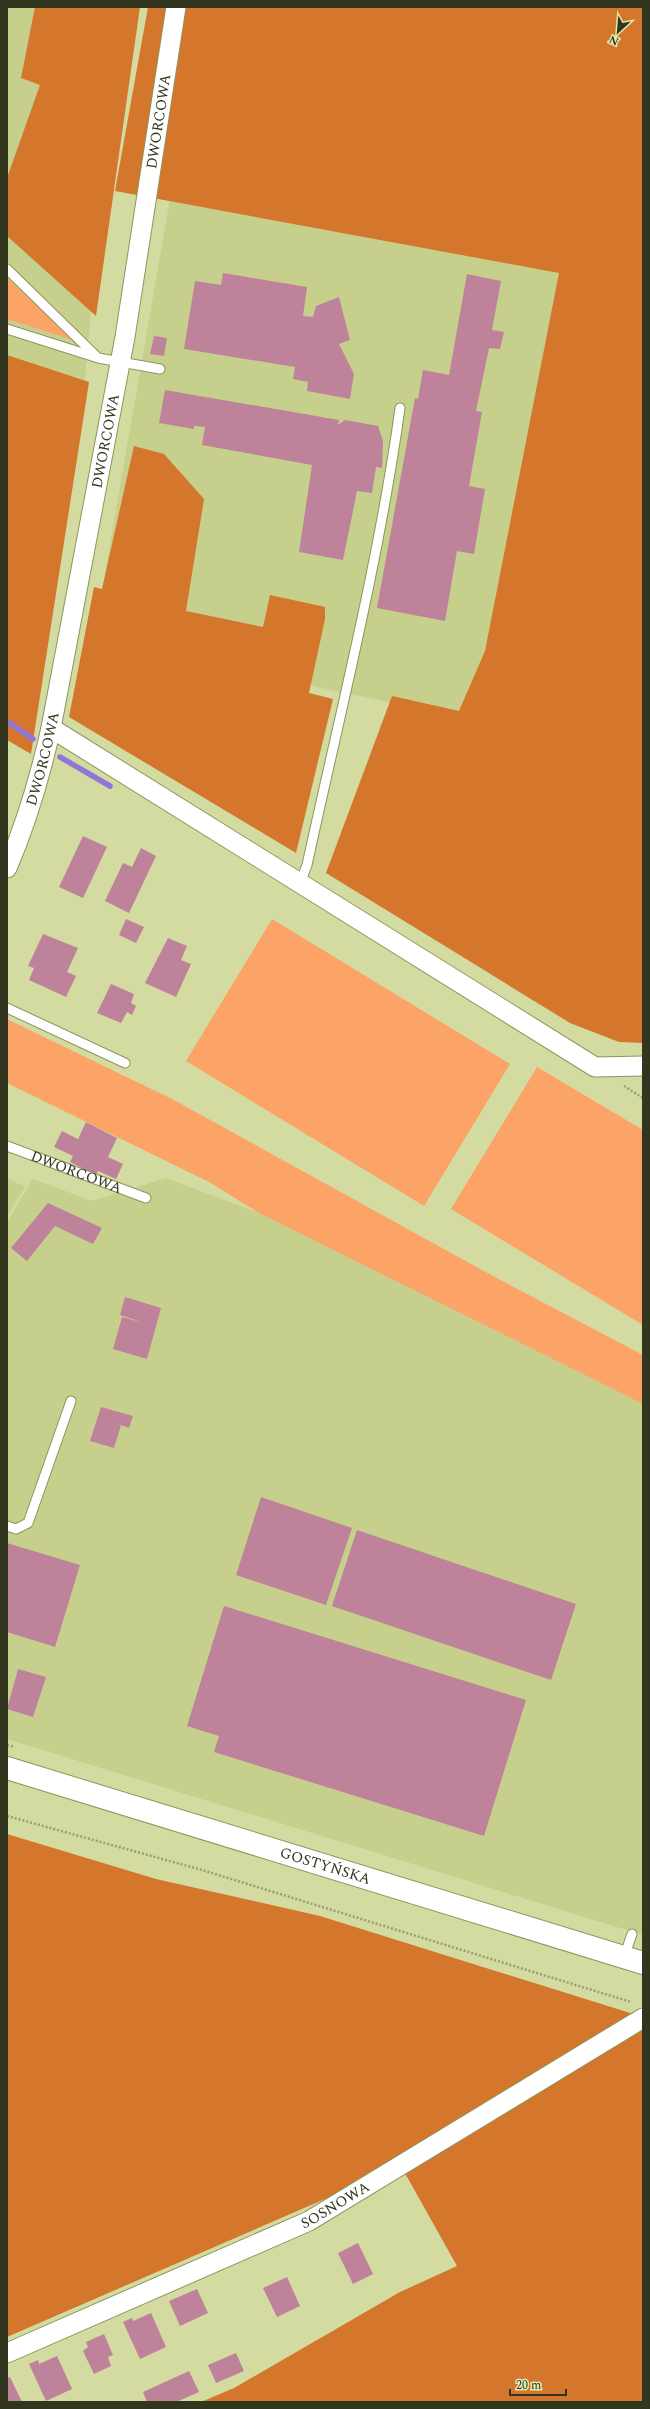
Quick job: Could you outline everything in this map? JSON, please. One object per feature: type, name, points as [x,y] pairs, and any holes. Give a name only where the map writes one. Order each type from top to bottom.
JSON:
[{"type":"street","name":"DWORCOWA","points":[[7,868],[28,820],[40,777],[51,728],[120,362],[176,7]]},
{"type":"street","points":[[51,728],[595,1067],[643,1066]]},
{"type":"street","name":"GOSTYŃSKA","points":[[7,1768],[634,1960]]},
{"type":"street","name":"SOSNOWA","points":[[7,2353],[309,2222],[639,2011]]},
{"type":"lane","points":[[7,269],[98,358]]},
{"type":"lane","points":[[7,329],[98,358],[160,369]]},
{"type":"lane","points":[[300,883],[307,865],[362,615],[393,456],[400,408]]},
{"type":"lane","points":[[7,1008],[125,1063]]},
{"type":"lane","name":"DWORCOWA","points":[[7,1146],[146,1198]]},
{"type":"lane","points":[[7,1526],[16,1529],[28,1523],[71,1401]]},
{"type":"lane","points":[[632,1934],[634,1960]]},
{"type":"path","points":[[7,1816],[202,1870],[639,2011]]},
{"type":"shaded area","points":[[7,7],[38,7],[49,76],[7,199]]},
{"type":"shaded area","points":[[35,7],[140,7],[96,316],[7,236],[7,178],[40,85],[21,78]]},
{"type":"shaded area","points":[[148,7],[643,7],[643,1043],[619,1042],[570,1023],[326,873],[392,696],[459,711],[485,651],[559,273],[115,191]]},
{"type":"shaded area","points":[[171,193],[567,244],[474,720],[298,683],[99,608]]},
{"type":"shaded area","points":[[7,224],[92,299],[84,388],[7,401]]},
{"type":"shaded area","points":[[7,278],[71,337],[70,339],[7,319]]},
{"type":"shaded area","points":[[7,355],[89,382],[31,754],[7,740]]},
{"type":"shaded area","points":[[134,446],[164,454],[204,499],[186,611],[263,627],[270,595],[325,607],[325,619],[309,693],[333,699],[296,853],[69,717],[94,587],[102,589]]},
{"type":"shaded area","points":[[272,919],[510,1064],[424,1206],[186,1061]]},
{"type":"shaded area","points":[[7,1019],[174,1100],[491,1275],[643,1355],[643,1404],[259,1213],[211,1183],[7,1083]]},
{"type":"shaded area","points":[[537,1067],[643,1130],[643,1325],[451,1209]]},
{"type":"shaded area","points":[[7,1178],[25,1187],[7,1216]]},
{"type":"shaded area","points":[[166,1178],[259,1213],[643,1404],[643,1935],[7,1739],[7,1222],[33,1179],[92,1201]]},
{"type":"shaded area","points":[[7,1834],[156,1879],[320,1916],[643,2017],[643,2402],[201,2402],[234,2388],[400,2292],[457,2266],[401,2166],[7,2337]]},
{"type":"building","points":[[223,273],[307,287],[303,316],[313,317],[316,306],[339,297],[350,340],[339,344],[354,374],[350,399],[307,391],[308,382],[293,379],[295,367],[184,349],[195,281],[221,285]]},
{"type":"building","points":[[467,274],[501,281],[492,330],[504,332],[500,349],[489,348],[476,411],[482,412],[469,486],[485,489],[474,554],[457,551],[445,621],[377,608],[415,398],[418,399],[423,370],[449,375]]},
{"type":"building","points":[[154,336],[167,338],[164,356],[150,354]]},
{"type":"building","points":[[165,390],[339,420],[338,425],[345,420],[378,426],[383,441],[382,468],[376,467],[372,493],[357,491],[343,560],[299,552],[312,465],[202,445],[205,427],[194,426],[194,429],[159,423]]},
{"type":"building","points":[[83,836],[107,847],[83,898],[59,887]]},
{"type":"building","points":[[141,848],[156,856],[129,913],[105,901],[123,863],[132,867]]},
{"type":"building","points":[[126,919],[144,927],[136,943],[119,935]]},
{"type":"building","points":[[43,934],[78,948],[67,972],[76,976],[66,997],[29,980],[34,968],[28,966]]},
{"type":"building","points":[[168,938],[187,946],[181,960],[191,964],[176,997],[145,983]]},
{"type":"building","points":[[111,984],[134,994],[131,1003],[136,1006],[132,1015],[127,1012],[121,1023],[97,1013]]},
{"type":"building","points":[[86,1122],[117,1138],[108,1157],[123,1164],[116,1179],[98,1171],[96,1175],[70,1162],[73,1156],[54,1147],[62,1131],[78,1139]]},
{"type":"building","points":[[48,1203],[102,1228],[93,1244],[55,1226],[27,1261],[11,1248]]},
{"type":"building","points":[[125,1297],[161,1308],[147,1359],[113,1349],[122,1317],[144,1323],[120,1315]]},
{"type":"building","points":[[101,1407],[133,1416],[129,1428],[121,1425],[114,1448],[90,1441]]},
{"type":"building","points":[[261,1497],[352,1528],[326,1605],[236,1575]]},
{"type":"building","points":[[357,1530],[576,1604],[551,1680],[332,1606]]},
{"type":"building","points":[[7,1543],[80,1565],[55,1647],[7,1632]]},
{"type":"building","points":[[224,1606],[526,1700],[484,1836],[214,1752],[219,1736],[187,1726]]},
{"type":"building","points":[[18,1669],[46,1677],[33,1717],[7,1709]]},
{"type":"building","points":[[358,2243],[373,2274],[353,2284],[338,2253]]},
{"type":"building","points":[[287,2277],[300,2306],[277,2317],[263,2288]]},
{"type":"building","points":[[197,2289],[208,2313],[180,2326],[169,2301]]},
{"type":"building","points":[[151,2313],[166,2347],[140,2359],[123,2322],[132,2318],[133,2321]]},
{"type":"building","points":[[104,2334],[113,2355],[108,2357],[111,2366],[94,2374],[83,2351],[88,2347],[86,2342]]},
{"type":"building","points":[[236,2353],[244,2371],[216,2383],[208,2365]]},
{"type":"building","points":[[57,2356],[72,2389],[46,2401],[29,2364],[38,2360],[39,2364]]},
{"type":"building","points":[[189,2371],[199,2392],[176,2402],[147,2402],[143,2392]]},
{"type":"building","points":[[10,2377],[22,2402],[7,2402],[7,2378]]},
{"type":"waterway","points":[[7,721],[33,739]]},
{"type":"waterway","points":[[60,757],[110,786]]}]
